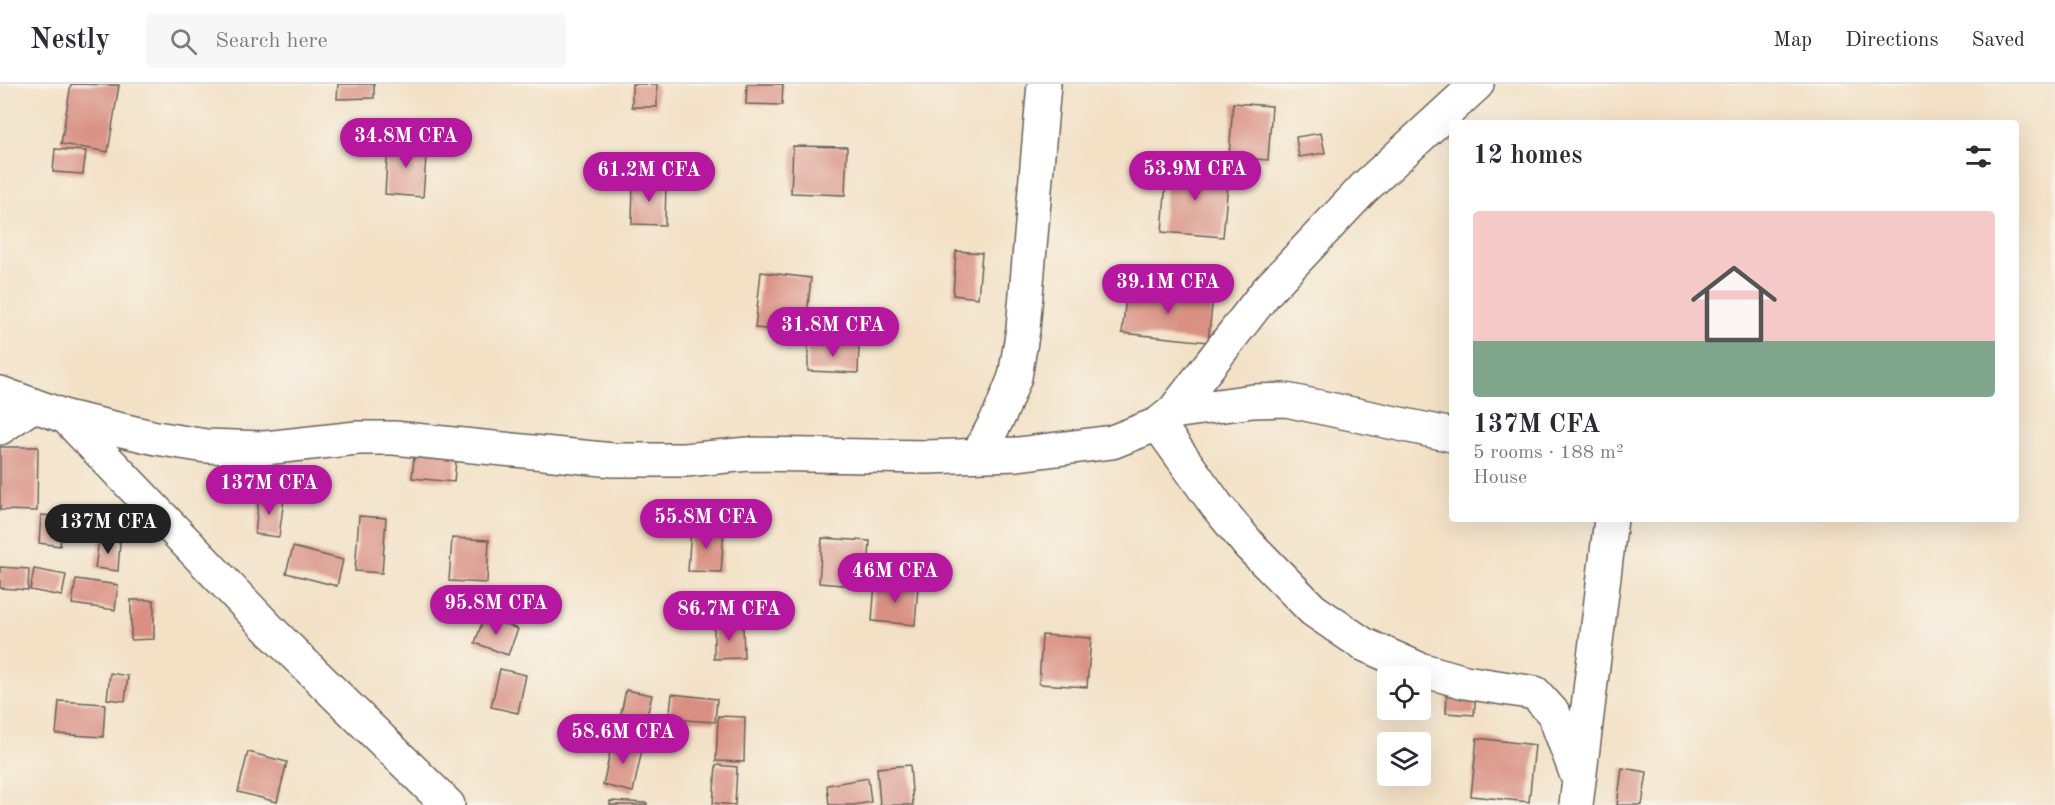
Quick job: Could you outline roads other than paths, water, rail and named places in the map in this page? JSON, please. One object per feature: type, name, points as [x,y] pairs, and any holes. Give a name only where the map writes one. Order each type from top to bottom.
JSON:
[{"type":"street","points":[[978,455],[1001,412],[1015,377],[1023,329],[1044,84]]},
{"type":"street","points":[[1166,418],[1266,292],[1364,188],[1478,84]]},
{"type":"street","points":[[0,393],[66,417],[156,438],[206,446],[265,448],[357,438],[394,438],[613,460],[685,460],[748,454],[927,458],[1018,454],[1112,442],[1166,418],[1253,401],[1286,400],[1449,434]]},
{"type":"street","points":[[0,428],[32,406]]},
{"type":"street","points":[[66,417],[272,631],[448,805]]},
{"type":"street","points":[[1166,418],[1217,506],[1243,537],[1313,610],[1363,644],[1419,669],[1465,682],[1535,693],[1554,714],[1577,793]]},
{"type":"street","points":[[1577,793],[1611,522]]}]
